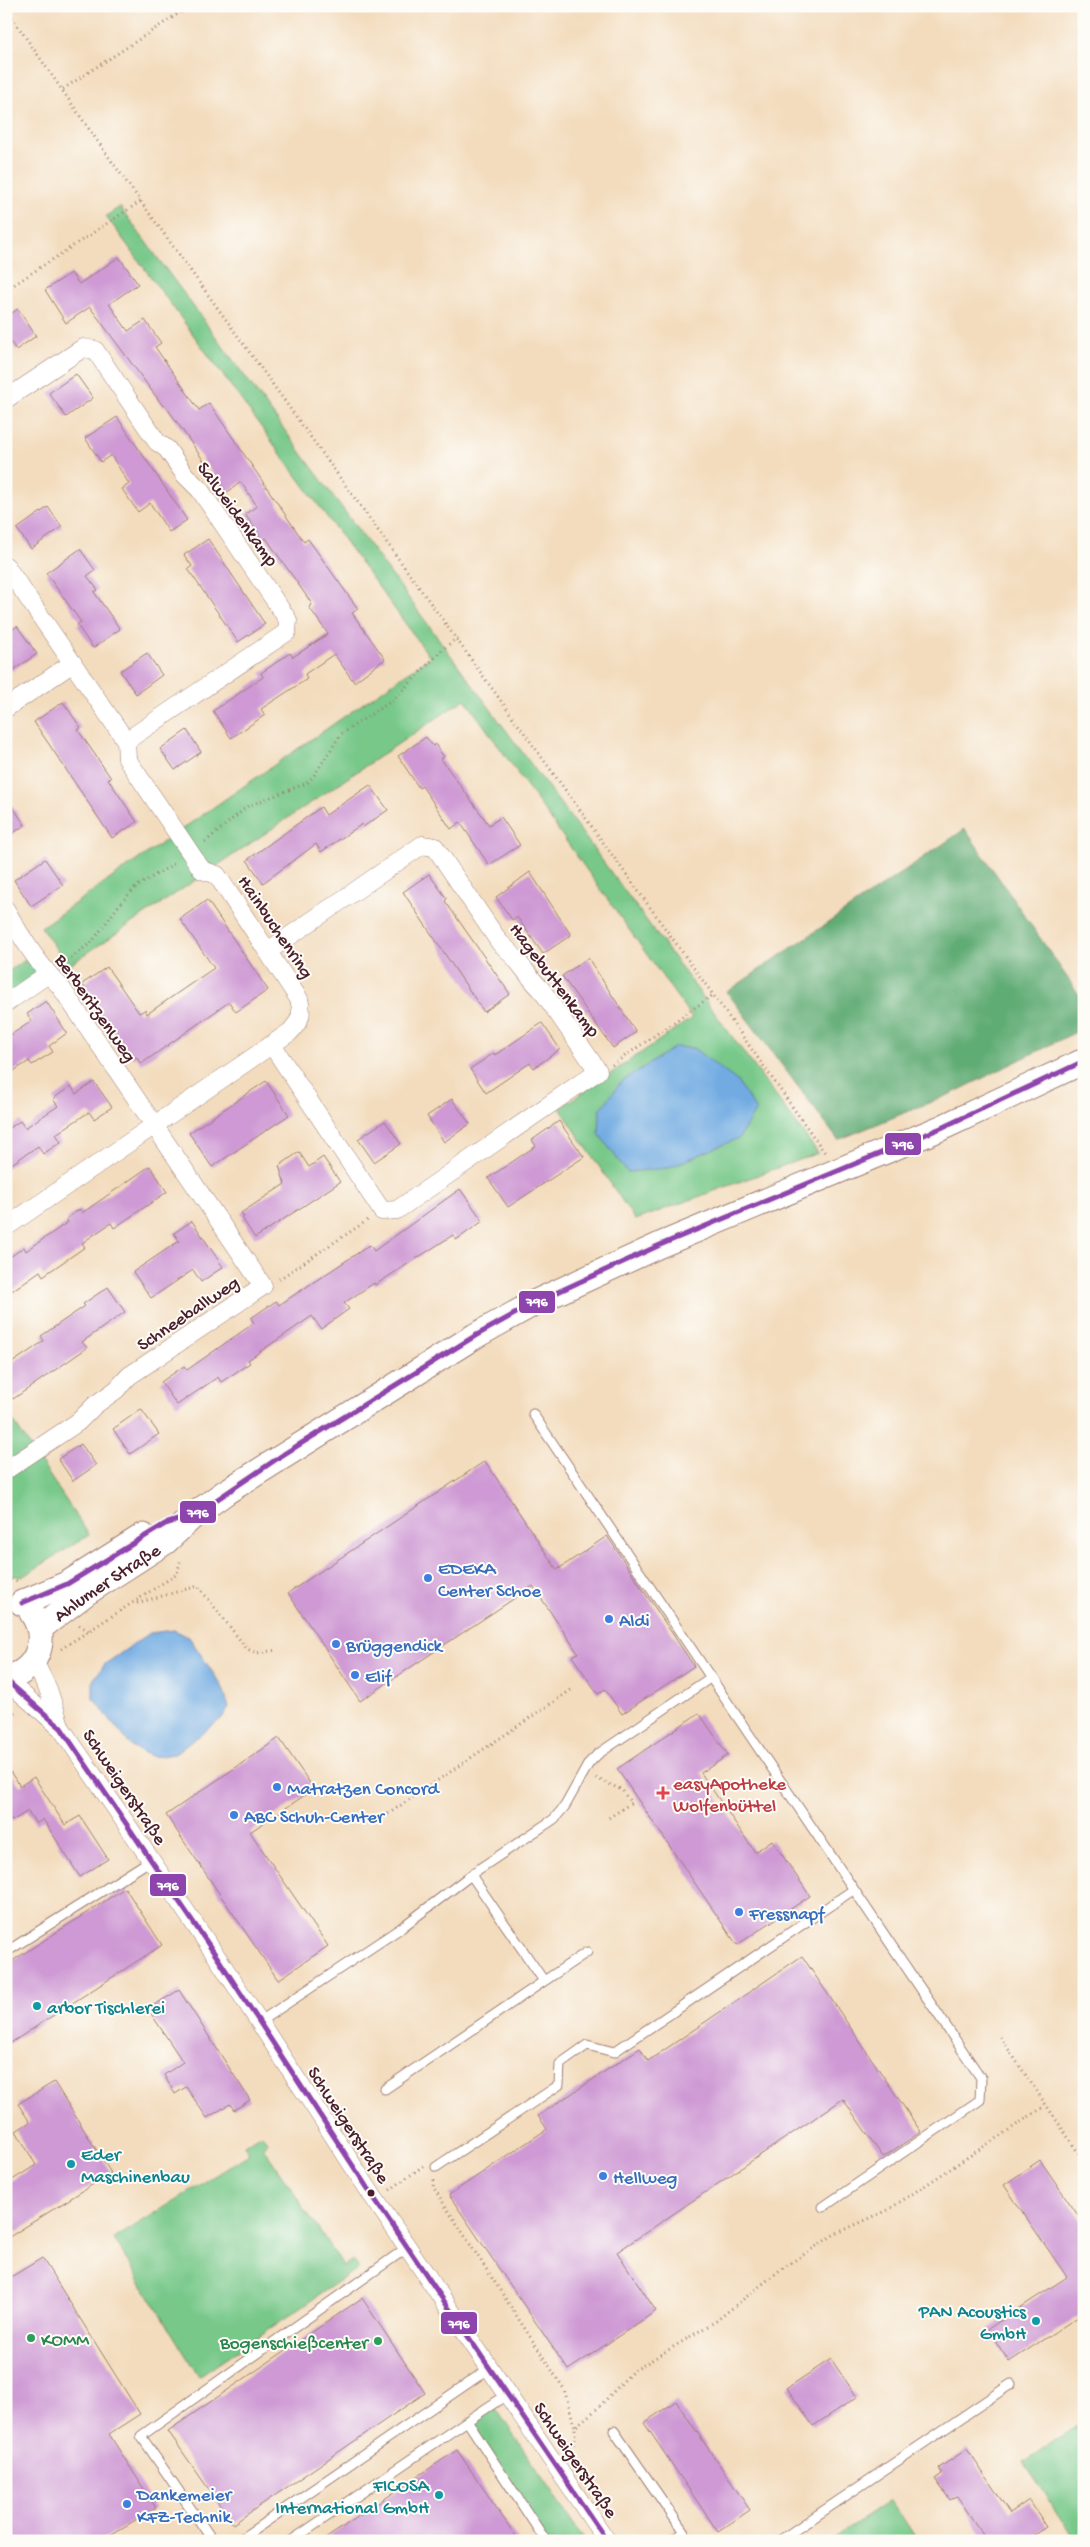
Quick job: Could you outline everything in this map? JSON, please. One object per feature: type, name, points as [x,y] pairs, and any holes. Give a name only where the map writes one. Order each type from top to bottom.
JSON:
[{"type":"main road","name":"Ahlumer Straße","points":[[40,1628],[86,1593],[164,1542],[194,1515],[284,1454],[476,1336],[536,1302],[660,1245],[941,1128],[1084,1061]]},
{"type":"main road","name":"Ahlumer Straße","points":[[14,1600],[67,1584],[165,1524],[194,1515]]},
{"type":"main road","name":"Ahlumer Straße","points":[[14,1600],[33,1614],[40,1628],[40,1645],[34,1661]]},
{"type":"main road","points":[[6,1679],[21,1673],[34,1661]]},
{"type":"street","name":"Salweidenkamp","points":[[6,399],[83,348],[95,350],[157,442],[167,449],[185,475],[200,490],[288,620],[286,632],[126,741]]},
{"type":"street","name":"Hainbuchenring","points":[[6,566],[126,741],[127,759],[202,870],[217,875],[299,998],[303,1013],[299,1022],[290,1032],[272,1045],[155,1127],[6,1227]]},
{"type":"street","points":[[6,708],[73,663]]},
{"type":"street","name":"Hagebuttenkamp","points":[[268,951],[422,845],[435,847],[500,943],[512,952],[530,978],[541,989],[598,1071]]},
{"type":"street","name":"Berberitzenweg","points":[[6,910],[19,933],[48,974],[60,986],[155,1127]]},
{"type":"street","points":[[6,1003],[48,974]]},
{"type":"street","points":[[272,1045],[382,1211],[397,1210],[598,1071]]},
{"type":"street","name":"Schneeballweg","points":[[6,1470],[78,1422],[95,1405],[116,1390],[129,1376],[263,1286],[155,1127]]},
{"type":"street","name":"Schweigerstraße","points":[[34,1661],[48,1689],[61,1728]]},
{"type":"street","name":"Schweigerstraße","points":[[6,1679],[61,1728],[607,2541]]},
{"type":"lane","points":[[533,1414],[853,1890],[982,2078],[980,2100],[823,2207]]},
{"type":"lane","points":[[259,2022],[401,1928],[472,1875],[554,1819],[565,1806],[589,1763],[598,1754],[710,1678]]},
{"type":"lane","points":[[6,1952],[151,1860]]},
{"type":"lane","points":[[472,1875],[544,1981]]},
{"type":"lane","points":[[436,2167],[559,2085],[560,2064],[587,2045],[614,2052],[853,1890]]},
{"type":"lane","points":[[384,2089],[586,1952]]},
{"type":"lane","points":[[213,2541],[141,2436],[408,2247]]},
{"type":"lane","points":[[238,2541],[490,2368]]},
{"type":"lane","points":[[779,2541],[1010,2384]]},
{"type":"lane","points":[[291,2541],[508,2394]]},
{"type":"lane","points":[[466,2421],[546,2541]]},
{"type":"lane","points":[[614,2430],[684,2532],[671,2541]]},
{"type":"path","points":[[63,89],[190,6]]},
{"type":"path","points":[[6,9],[141,201],[457,638],[838,1172]]},
{"type":"path","points":[[6,290],[141,201]]},
{"type":"path","points":[[48,974],[92,942],[119,905],[136,886],[191,852],[248,806],[307,783],[342,734],[393,700],[443,649],[457,638]]},
{"type":"path","points":[[598,1071],[614,1064],[713,995]]},
{"type":"path","points":[[263,1286],[280,1279],[382,1211]]},
{"type":"path","points":[[61,1649],[177,1574],[182,1555]]},
{"type":"path","points":[[134,1603],[198,1586],[247,1649],[257,1653],[277,1650]]},
{"type":"path","points":[[388,1814],[574,1688]]},
{"type":"path","points":[[592,1776],[622,1790],[631,1803],[607,1819]]},
{"type":"path","points":[[1000,2037],[1084,2161]]},
{"type":"path","points":[[575,2427],[598,2408],[632,2372],[716,2321],[780,2270],[835,2234],[888,2210],[1045,2106]]},
{"type":"path","points":[[436,2167],[433,2187],[564,2388],[575,2427],[575,2442],[552,2460]]},
{"type":"path","points":[[397,2185],[412,2175]]},
{"type":"green space","points":[[120,207],[818,1153],[635,1220],[560,1108],[692,1018],[465,699],[68,966],[41,927],[430,657],[106,216]]},
{"type":"green space","points":[[965,829],[1084,1002],[1084,1028],[953,1093],[838,1140],[727,992]]},
{"type":"green space","points":[[36,953],[49,970],[6,999],[6,973]]},
{"type":"green space","points":[[6,1410],[89,1535],[22,1577],[6,1574]]},
{"type":"green space","points":[[262,2134],[268,2143],[263,2147],[343,2266],[353,2260],[358,2268],[199,2377],[114,2239],[249,2154],[244,2145]]},
{"type":"green space","points":[[493,2404],[585,2541],[547,2541],[467,2421]]},
{"type":"green space","points":[[1084,2421],[1084,2541],[1076,2541],[1023,2462]]},
{"type":"green space","points":[[891,2500],[918,2541],[830,2541]]},
{"type":"water","points":[[675,1047],[693,1048],[737,1081],[756,1110],[739,1138],[668,1168],[627,1172],[599,1134],[600,1110],[621,1082]]},
{"type":"water","points":[[174,1630],[189,1637],[223,1688],[229,1708],[221,1719],[175,1754],[153,1757],[133,1748],[93,1698],[93,1680],[105,1664],[150,1633]]},
{"type":"building","points":[[119,257],[138,284],[109,304],[128,331],[145,320],[161,343],[155,347],[199,410],[209,403],[304,542],[308,539],[358,609],[352,613],[385,659],[354,682],[334,654],[305,674],[307,679],[261,709],[265,715],[231,738],[213,711],[263,677],[261,673],[290,653],[293,657],[328,634],[309,607],[312,604],[266,538],[263,541],[245,514],[257,506],[241,482],[226,493],[165,405],[163,406],[90,307],[66,323],[45,290],[71,273],[79,284]]},
{"type":"building","points":[[18,309],[36,336],[16,350],[6,335],[6,317]]},
{"type":"building","points":[[76,374],[93,398],[66,417],[49,393]]},
{"type":"building","points":[[117,417],[187,520],[169,532],[150,503],[138,512],[122,489],[129,484],[111,455],[101,462],[85,438]]},
{"type":"building","points":[[48,507],[62,527],[31,549],[17,529]]},
{"type":"building","points":[[208,539],[265,624],[238,642],[188,569],[192,566],[184,555]]},
{"type":"building","points":[[80,549],[95,570],[87,576],[98,590],[94,592],[120,629],[93,648],[77,625],[81,622],[46,573]]},
{"type":"building","points":[[17,626],[37,654],[12,671],[6,663],[6,634]]},
{"type":"building","points":[[147,653],[162,675],[136,694],[120,671]]},
{"type":"building","points":[[63,702],[81,728],[78,730],[111,778],[108,779],[137,822],[112,838],[34,722]]},
{"type":"building","points":[[187,730],[201,752],[175,770],[160,749]]},
{"type":"building","points":[[426,737],[433,746],[435,744],[444,757],[441,759],[489,825],[501,817],[520,845],[489,865],[460,822],[451,829],[422,786],[419,788],[398,756]]},
{"type":"building","points":[[370,785],[388,810],[363,827],[362,824],[321,852],[316,844],[263,883],[247,860],[321,807],[326,815]]},
{"type":"building","points":[[6,797],[25,825],[6,838]]},
{"type":"building","points":[[45,859],[63,885],[31,906],[14,880]]},
{"type":"building","points":[[530,872],[571,935],[543,954],[517,917],[512,920],[496,897]]},
{"type":"building","points":[[429,874],[447,899],[445,901],[510,994],[484,1012],[403,892]]},
{"type":"building","points":[[207,900],[268,990],[236,1012],[229,1002],[141,1064],[136,1057],[133,1059],[82,984],[107,967],[139,1013],[145,1010],[147,1014],[214,968],[180,919]]},
{"type":"building","points":[[588,958],[636,1032],[613,1048],[562,976]]},
{"type":"building","points":[[46,1001],[67,1033],[49,1046],[53,1052],[32,1065],[29,1061],[6,1076],[6,1038],[32,1021],[27,1014]]},
{"type":"building","points":[[542,1023],[560,1049],[534,1068],[530,1063],[486,1093],[470,1069],[494,1053],[495,1055]]},
{"type":"building","points":[[266,1081],[289,1115],[212,1167],[189,1133]]},
{"type":"building","points":[[94,1082],[112,1107],[94,1119],[89,1112],[56,1134],[61,1142],[43,1154],[38,1146],[6,1168],[6,1130],[20,1121],[25,1128],[58,1106],[53,1099],[71,1086],[76,1094]]},
{"type":"building","points":[[452,1099],[470,1124],[444,1142],[427,1116]]},
{"type":"building","points":[[385,1121],[401,1144],[374,1162],[358,1139]]},
{"type":"building","points":[[559,1121],[584,1157],[508,1207],[488,1178],[536,1146],[532,1140]]},
{"type":"building","points":[[299,1152],[309,1167],[323,1157],[340,1182],[255,1238],[242,1218],[244,1217],[241,1213],[285,1184],[279,1166]]},
{"type":"building","points":[[150,1166],[167,1192],[114,1228],[111,1223],[82,1243],[85,1247],[43,1276],[40,1271],[6,1295],[6,1260],[24,1247],[26,1251],[68,1222],[66,1219],[80,1209],[82,1213]]},
{"type":"building","points":[[460,1189],[483,1221],[456,1240],[453,1235],[344,1303],[349,1309],[321,1329],[312,1316],[248,1360],[250,1363],[221,1382],[218,1377],[177,1405],[161,1382],[184,1366],[187,1370],[254,1323],[251,1318],[276,1301],[279,1305],[370,1245],[374,1251]]},
{"type":"building","points":[[192,1221],[223,1267],[201,1282],[193,1270],[151,1298],[133,1272],[179,1241],[174,1233]]},
{"type":"building","points":[[108,1287],[125,1312],[82,1342],[87,1348],[13,1399],[6,1389],[6,1367],[44,1341],[41,1336],[85,1306],[83,1304]]},
{"type":"building","points":[[141,1409],[159,1434],[130,1454],[113,1429]]},
{"type":"building","points":[[81,1444],[96,1465],[73,1481],[58,1459]]},
{"type":"building","name":"EDEKA Center Schoe","points":[[485,1461],[557,1570],[607,1536],[694,1666],[622,1714],[605,1689],[598,1694],[572,1656],[578,1653],[533,1586],[360,1701],[288,1593]]},
{"type":"building","points":[[699,1713],[728,1755],[701,1773],[755,1852],[772,1840],[810,1896],[737,1945],[617,1769]]},
{"type":"building","points":[[279,1738],[314,1789],[250,1832],[328,1946],[278,1980],[166,1815]]},
{"type":"building","points":[[6,1766],[20,1786],[34,1777],[65,1825],[80,1816],[108,1859],[80,1877],[43,1819],[36,1824],[28,1811],[12,1821],[6,1812]]},
{"type":"building","name":"arbor Tischlerei","points":[[125,1888],[162,1945],[6,2046],[6,1965]]},
{"type":"building","name":"Hellweg","points":[[802,1956],[921,2132],[883,2157],[843,2099],[617,2252],[656,2311],[568,2370],[449,2195],[547,2129],[538,2116],[640,2048],[648,2061]]},
{"type":"building","points":[[179,1990],[250,2100],[234,2110],[230,2104],[207,2118],[186,2087],[175,2094],[164,2075],[183,2062],[148,2009]]},
{"type":"building","name":"Eder Maschinenbau","points":[[54,2082],[111,2173],[6,2239],[6,2184],[36,2165],[16,2131],[30,2122],[18,2104]]},
{"type":"building","points":[[1040,2160],[1084,2224],[1084,2313],[1009,2362],[988,2329],[1067,2277],[1004,2185]]},
{"type":"building","points":[[42,2258],[140,2414],[109,2434],[156,2508],[100,2541],[6,2541],[6,2280]]},
{"type":"building","points":[[362,2298],[425,2393],[233,2524],[168,2431]]},
{"type":"building","points":[[831,2359],[857,2397],[813,2426],[787,2388]]},
{"type":"building","points":[[676,2401],[750,2510],[718,2532],[644,2423]]},
{"type":"building","points":[[967,2449],[1010,2513],[1029,2500],[1047,2527],[1025,2541],[987,2541],[957,2496],[950,2500],[935,2479],[942,2474],[939,2468]]},
{"type":"building","name":"FICOSA International GmbH","points":[[457,2450],[519,2541],[322,2541]]},
{"type":"transit line","name":"796","points":[[22,1603],[67,1584],[165,1524],[194,1515],[284,1454],[475,1336],[536,1302],[660,1245],[941,1128],[1084,1061]]},
{"type":"transit line","name":"796","points":[[6,1680],[61,1728],[219,1960],[372,2195],[607,2541]]},
{"type":"place","name":"EDEKA Center Schoe","points":[[428,1578]]},
{"type":"place","name":"Aldi","points":[[609,1619]]},
{"type":"place","name":"Brüggendick","points":[[336,1644]]},
{"type":"place","name":"Elif","points":[[355,1675]]},
{"type":"place","name":"Matratzen Concord","points":[[277,1787]]},
{"type":"place","name":"easyApotheke Wolfenbüttel","points":[[663,1793]]},
{"type":"place","name":"ABC Schuh-Center","points":[[234,1815]]},
{"type":"place","name":"Fressnapf","points":[[739,1912]]},
{"type":"place","name":"arbor Tischlerei","points":[[37,2006]]},
{"type":"place","name":"Eder Maschinenbau","points":[[71,2164]]},
{"type":"place","name":"Hellweg","points":[[603,2176]]},
{"type":"place","name":"PAN Acoustics GmbH","points":[[1036,2321]]},
{"type":"place","name":"KOMM","points":[[31,2338]]},
{"type":"place","name":"Bogenschießcenter","points":[[378,2341]]},
{"type":"place","name":"FICOSA International GmbH","points":[[439,2495]]},
{"type":"place","name":"Dankemeier KFZ-Technik","points":[[127,2504]]}]
